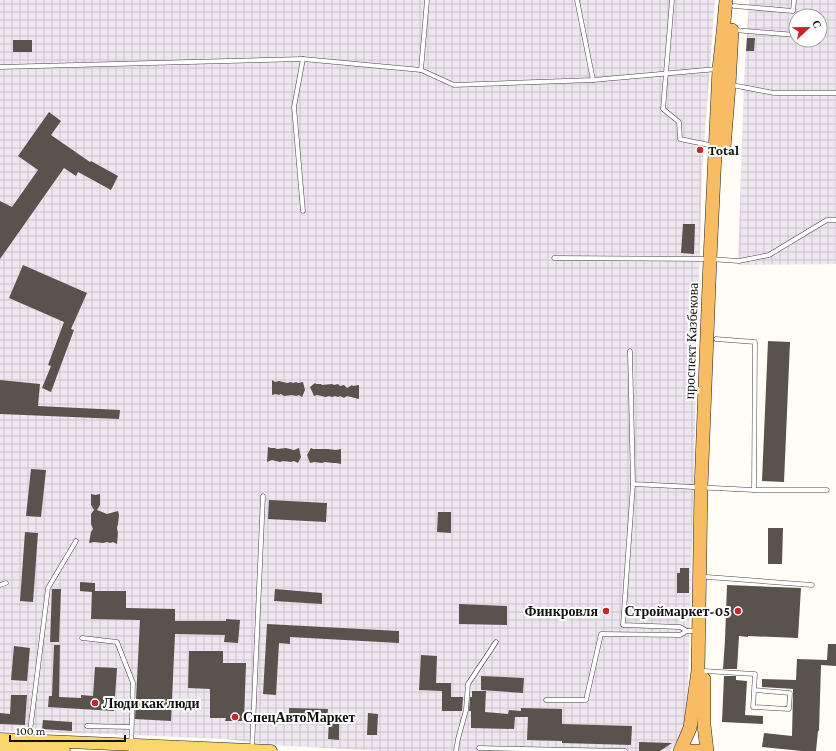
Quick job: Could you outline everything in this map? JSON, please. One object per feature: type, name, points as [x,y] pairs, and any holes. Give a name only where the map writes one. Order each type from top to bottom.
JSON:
[{"type":"highway","name":"проспект Казбекова","points":[[701,679],[707,577],[706,488],[714,259],[716,146],[724,68],[732,30],[731,2]]},
{"type":"highway","name":"проспект Казбекова","points":[[701,679],[698,671],[693,631],[706,488],[716,338],[714,259],[729,85],[724,68],[723,33],[731,2]]},
{"type":"highway","points":[[680,751],[690,728],[701,679]]},
{"type":"highway","points":[[701,679],[707,751]]},
{"type":"highway","points":[[688,751],[699,751]]},
{"type":"main road","points":[[3,745],[29,744],[117,748],[270,751]]},
{"type":"main road","points":[[29,744],[64,751]]},
{"type":"lane","points":[[421,70],[427,0]]},
{"type":"lane","points":[[577,0],[593,80]]},
{"type":"lane","points":[[672,0],[663,109],[679,122],[680,139],[716,146]]},
{"type":"lane","points":[[731,2],[793,11],[794,0]]},
{"type":"lane","points":[[732,30],[788,34]]},
{"type":"lane","points":[[303,59],[294,107],[303,211]]},
{"type":"lane","points":[[0,67],[303,59],[421,70],[454,85],[593,80],[724,68]]},
{"type":"lane","points":[[729,85],[774,93],[836,93]]},
{"type":"lane","points":[[554,258],[714,259],[739,261],[769,256],[827,220],[836,220]]},
{"type":"lane","points":[[716,338],[755,342],[754,490]]},
{"type":"lane","points":[[630,351],[633,484],[623,625],[680,627],[693,631]]},
{"type":"lane","points":[[633,484],[754,490],[827,490]]},
{"type":"lane","points":[[252,751],[263,496]]},
{"type":"lane","points":[[29,744],[48,588],[76,541]]},
{"type":"lane","points":[[707,577],[812,585]]},
{"type":"lane","points":[[0,585],[6,583]]},
{"type":"lane","points":[[546,700],[586,700],[601,634],[680,635],[693,631]]},
{"type":"lane","points":[[82,638],[117,642],[133,683],[131,748]]},
{"type":"lane","points":[[456,751],[466,710],[468,684],[496,642]]},
{"type":"lane","points":[[701,679],[755,674],[754,690],[753,707],[789,709],[790,693],[754,690]]},
{"type":"lane","points":[[87,726],[131,727]]},
{"type":"lane","points":[[479,748],[625,751]]},
{"type":"shaded area","points":[[0,0],[715,0],[702,171],[687,725],[670,751],[381,751],[270,745],[226,739],[0,731]]},
{"type":"shaded area","points":[[749,0],[836,0],[836,264],[738,265],[744,80]]},
{"type":"building","points":[[747,38],[755,38],[754,51],[746,51]]},
{"type":"building","points":[[13,40],[32,40],[32,52],[13,52]]},
{"type":"building","points":[[49,112],[61,121],[51,135],[90,162],[91,161],[118,176],[111,190],[78,172],[76,176],[64,168],[0,259],[0,201],[12,207],[38,170],[18,156]]},
{"type":"building","points":[[683,224],[695,224],[694,254],[681,253]]},
{"type":"building","points":[[23,265],[87,293],[71,329],[74,330],[51,392],[42,388],[51,366],[48,365],[64,322],[9,298]]},
{"type":"building","points":[[768,341],[790,342],[784,482],[762,481]]},
{"type":"building","points":[[0,380],[40,384],[38,406],[120,410],[119,419],[0,414]]},
{"type":"building","points":[[272,380],[275,382],[279,381],[287,383],[303,382],[305,390],[302,397],[299,395],[272,395]]},
{"type":"building","points":[[315,383],[322,385],[338,384],[340,386],[344,385],[347,388],[352,385],[359,385],[359,399],[347,396],[344,398],[340,396],[314,396],[310,387]]},
{"type":"building","points":[[268,447],[294,450],[299,448],[301,457],[298,463],[294,461],[280,462],[272,460],[267,462]]},
{"type":"building","points":[[311,448],[341,449],[341,464],[325,462],[310,463],[307,455]]},
{"type":"building","points":[[31,469],[46,470],[41,517],[26,516]]},
{"type":"building","points":[[91,494],[100,494],[100,505],[97,510],[107,514],[118,511],[117,544],[113,542],[89,543],[93,529],[91,524],[91,514],[94,510],[91,505]]},
{"type":"building","points":[[269,500],[327,503],[326,522],[268,519]]},
{"type":"building","points":[[438,512],[451,512],[451,533],[437,532]]},
{"type":"building","points":[[768,528],[783,528],[782,564],[768,564]]},
{"type":"building","points":[[25,532],[38,533],[33,602],[20,601]]},
{"type":"building","points":[[680,568],[689,568],[689,593],[677,593],[677,573],[680,573]]},
{"type":"building","points":[[80,582],[95,583],[95,591],[126,591],[126,608],[175,609],[175,621],[226,621],[226,619],[240,620],[238,643],[224,642],[225,635],[175,634],[171,721],[135,719],[140,620],[91,619],[92,592],[80,591]]},
{"type":"building","points":[[727,585],[801,588],[798,638],[739,636],[737,669],[723,669]]},
{"type":"building","points":[[52,589],[61,589],[59,642],[50,642]]},
{"type":"building","points":[[275,589],[322,593],[322,604],[274,601]]},
{"type":"building","points":[[459,604],[507,606],[507,625],[459,624]]},
{"type":"building","points":[[267,624],[399,631],[399,643],[290,637],[290,644],[279,643],[276,695],[263,694]]},
{"type":"building","points":[[828,644],[836,644],[836,666],[821,665],[819,731],[816,751],[762,747],[764,733],[792,736],[793,689],[762,687],[762,679],[796,680],[797,659],[827,660]]},
{"type":"building","points":[[54,645],[60,645],[59,697],[81,698],[81,695],[93,696],[95,667],[117,668],[114,711],[48,707],[49,696],[52,696]]},
{"type":"building","points":[[14,646],[30,648],[27,681],[11,680]]},
{"type":"building","points":[[189,651],[223,651],[223,663],[246,663],[244,721],[225,721],[226,718],[210,718],[210,689],[188,688]]},
{"type":"building","points":[[421,655],[437,656],[436,683],[451,683],[451,697],[463,697],[462,711],[442,711],[442,691],[419,690]]},
{"type":"building","points":[[481,676],[524,678],[523,693],[481,690]]},
{"type":"building","points":[[724,676],[736,676],[736,680],[747,681],[745,715],[763,716],[763,724],[722,722]]},
{"type":"building","points":[[472,691],[486,691],[485,712],[508,714],[509,710],[521,711],[521,708],[562,709],[562,724],[632,726],[631,745],[562,743],[562,741],[527,740],[528,717],[515,717],[514,729],[471,728],[471,711],[469,711]]},
{"type":"building","points":[[11,695],[27,695],[25,725],[0,724],[0,713],[10,714]]},
{"type":"building","points":[[289,708],[328,709],[327,718],[289,716]]},
{"type":"building","points":[[368,713],[378,714],[377,735],[367,735]]},
{"type":"building","points":[[43,720],[72,722],[72,731],[42,729]]},
{"type":"building","points":[[329,720],[339,721],[339,740],[328,739]]},
{"type":"building","points":[[639,742],[672,743],[660,751],[639,751]]},
{"type":"place","name":"Total","points":[[700,150]]},
{"type":"place","name":"Финкровля","points":[[606,611]]},
{"type":"place","name":"Строймаркет-05","points":[[738,611]]},
{"type":"place","name":"Люди как люди","points":[[95,703]]},
{"type":"place","name":"СпецАвтоМаркет","points":[[235,717]]}]
